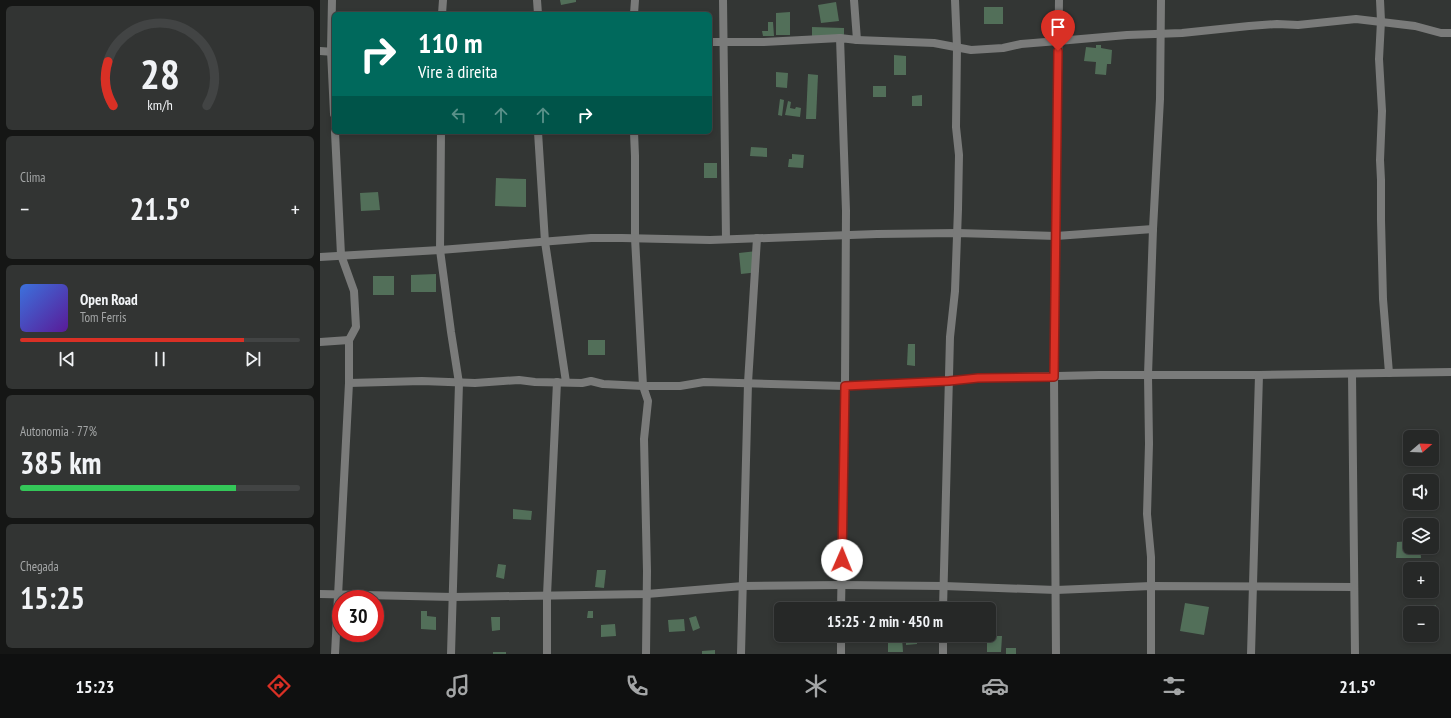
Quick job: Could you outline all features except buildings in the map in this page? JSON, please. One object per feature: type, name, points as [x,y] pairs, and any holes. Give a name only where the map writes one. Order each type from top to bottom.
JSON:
[{"type":"street","points":[[320,52],[332,51],[332,0]]},
{"type":"street","points":[[442,12],[443,0]]},
{"type":"street","points":[[537,0],[538,12]]},
{"type":"street","points":[[634,12],[635,0]]},
{"type":"street","points":[[723,0],[726,239]]},
{"type":"street","points":[[854,0],[857,40]]},
{"type":"street","points":[[943,602],[950,337],[955,291],[959,155],[956,127],[957,47],[955,0]]},
{"type":"street","points":[[1056,654],[1054,377],[1059,0]]},
{"type":"street","points":[[1151,654],[1152,557],[1147,514],[1149,444],[1148,375],[1153,229],[1160,99],[1161,0]]},
{"type":"street","points":[[1380,0],[1381,21],[1379,59],[1382,111],[1380,160],[1382,180],[1381,220],[1383,299],[1389,373]]},
{"type":"street","points":[[712,42],[764,42],[840,38],[934,43],[971,50],[1003,48],[1021,44],[1161,33],[1182,33],[1248,26],[1277,24],[1298,25],[1356,18],[1415,26],[1441,33],[1451,33]]},
{"type":"street","points":[[840,38],[845,172],[845,386],[842,602]]},
{"type":"street","points":[[335,134],[341,255],[354,291],[356,326],[349,340],[349,383],[338,590]]},
{"type":"street","points":[[441,134],[440,250],[459,383],[451,654]]},
{"type":"street","points":[[538,134],[545,242],[562,382],[548,595],[547,654]]},
{"type":"street","points":[[634,134],[635,238],[643,386],[648,401],[644,439],[647,594],[646,654]]},
{"type":"street","points":[[320,257],[440,250],[591,238],[726,239],[957,233],[1056,236],[1153,229]]},
{"type":"street","points":[[741,654],[748,383],[757,238]]},
{"type":"street","points":[[320,342],[349,340]]},
{"type":"street","points":[[349,383],[422,381],[475,384],[519,380],[535,382],[582,383],[591,380],[602,384],[643,386],[680,386],[704,382],[845,386],[949,381],[978,378],[1451,372]]},
{"type":"street","points":[[1352,374],[1355,654]]},
{"type":"street","points":[[1251,654],[1260,375]]},
{"type":"street","points":[[384,596],[453,597],[647,594],[743,586],[842,585],[944,586],[1056,590],[1151,586],[1354,587]]},
{"type":"street","points":[[320,594],[332,595]]},
{"type":"street","points":[[335,654],[336,642]]},
{"type":"street","points":[[841,642],[841,654]]},
{"type":"street","points":[[943,642],[943,654]]},
{"type":"route","points":[[842,560],[845,386],[900,384],[978,378],[1054,377],[1058,51]]}]
